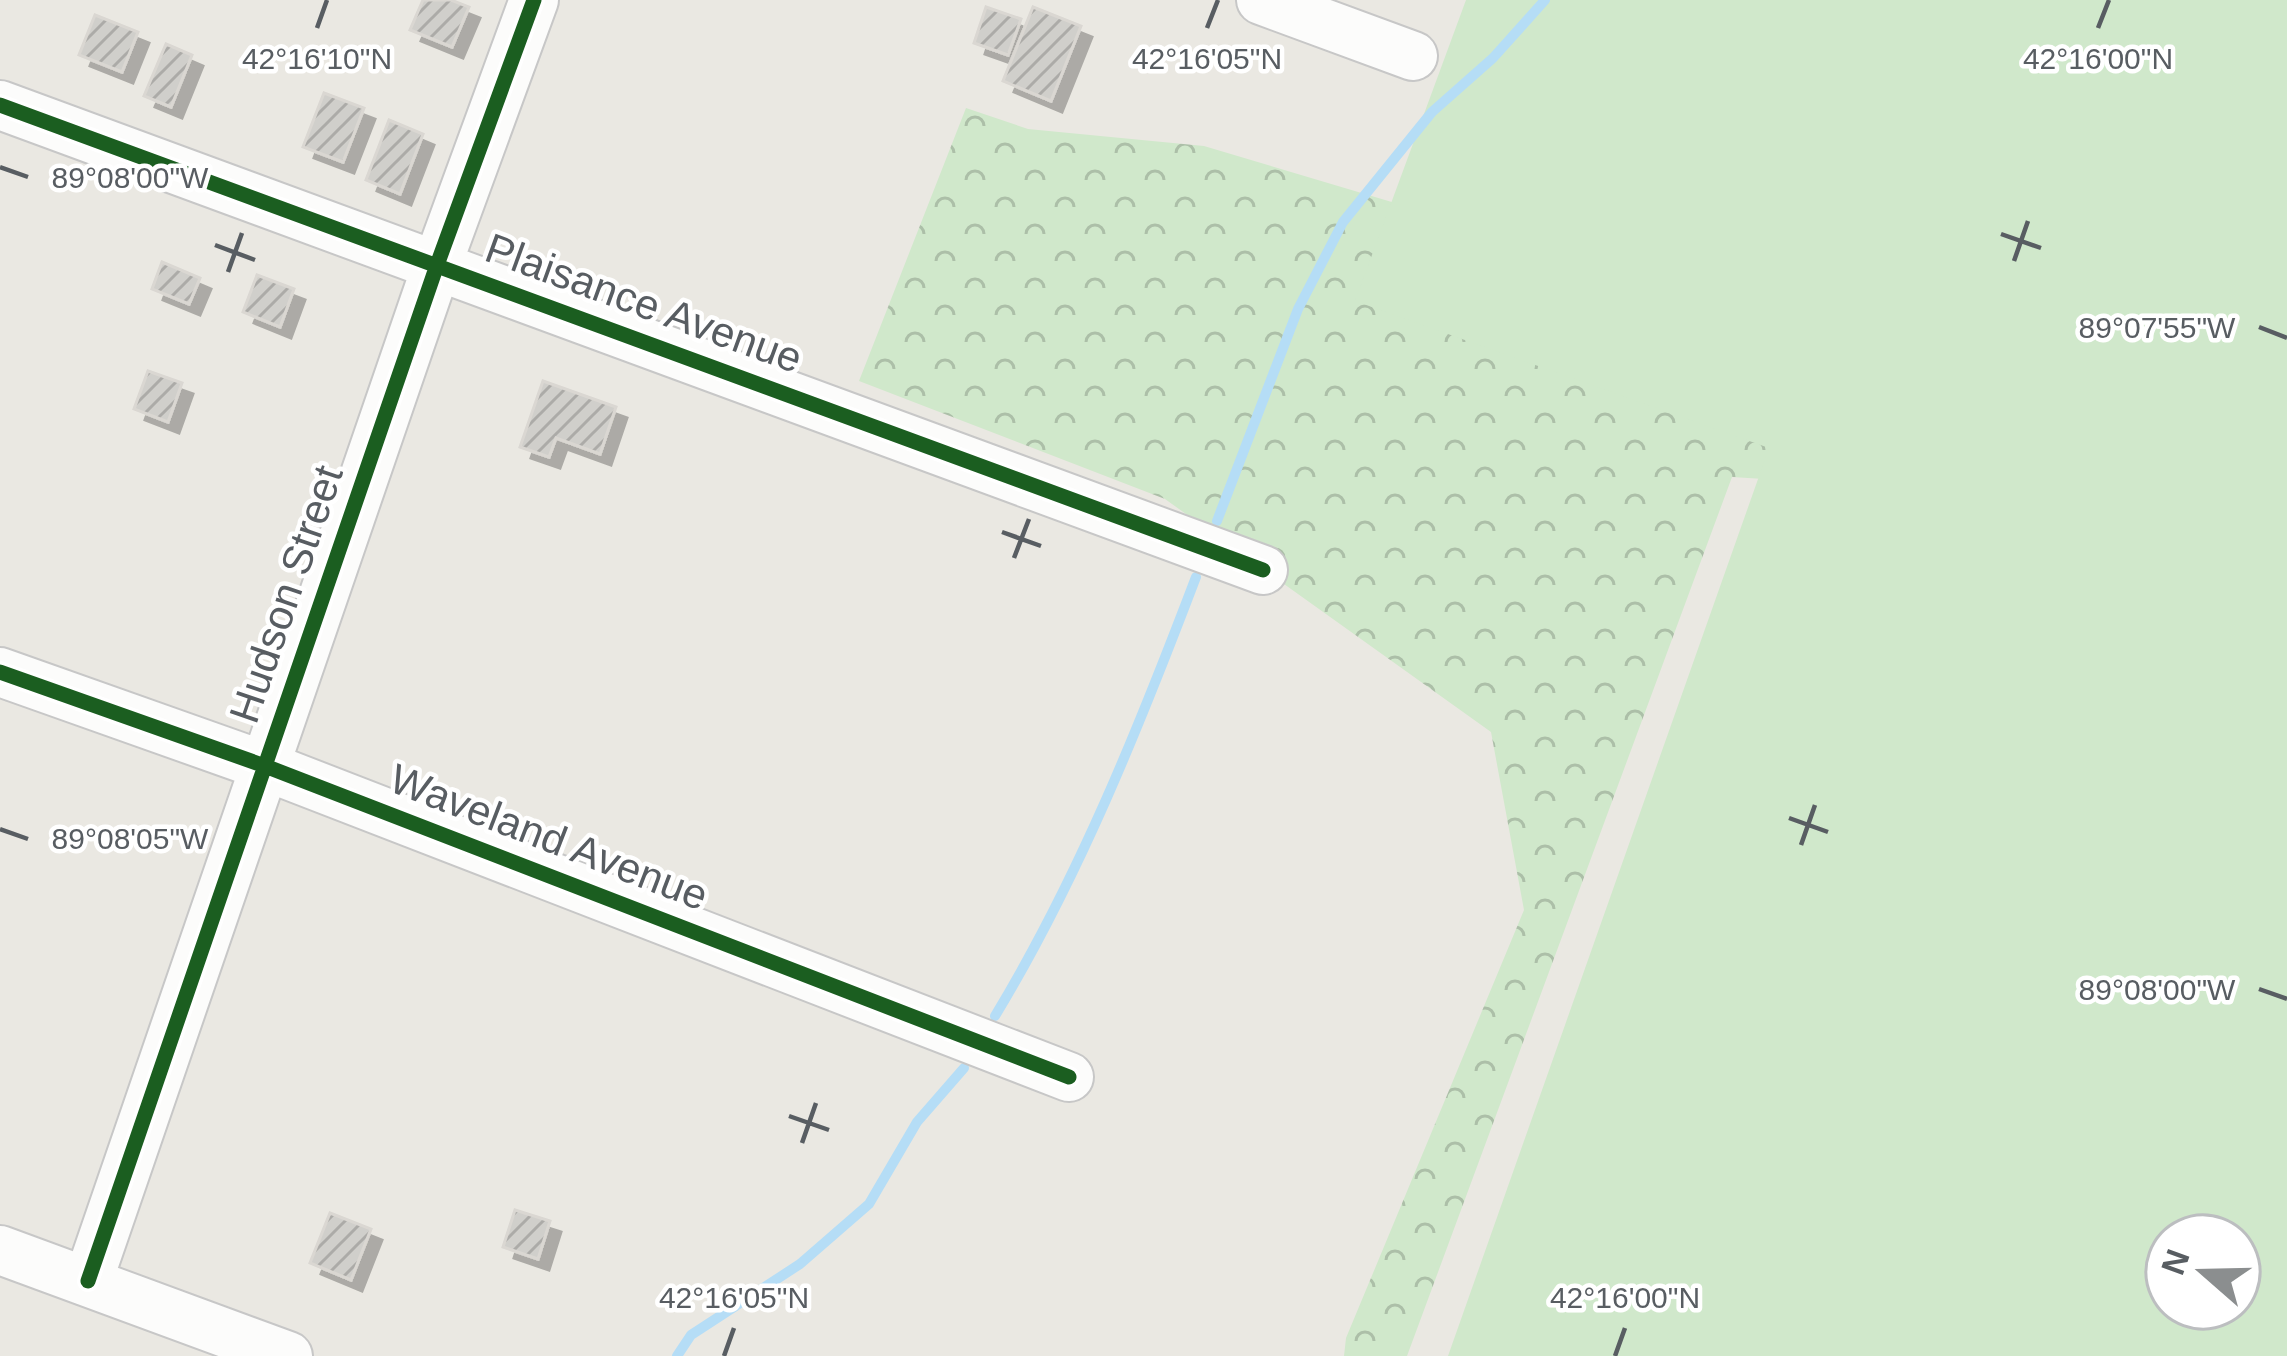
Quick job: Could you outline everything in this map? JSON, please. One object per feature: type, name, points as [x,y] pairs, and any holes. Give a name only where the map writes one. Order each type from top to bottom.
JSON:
[{"type":"street","name":"Hudson Street","points":[[88,1281],[437,265],[534,0]]},
{"type":"street","points":[[1262,0],[1413,56]]},
{"type":"street","name":"Plaisance Avenue","points":[[0,105],[1263,570]]},
{"type":"street","name":"Waveland Avenue","points":[[0,672],[265,766],[1069,1077]]},
{"type":"street","points":[[0,1250],[288,1356]]},
{"type":"green space","points":[[1466,0],[2287,0],[2287,1356],[1448,1356],[1769,448],[1355,301]]},
{"type":"green space","points":[[2287,0],[1844,484],[1732,477],[1407,1356],[1344,1356],[1346,1338],[1524,910],[1491,732],[1165,499],[859,381],[966,108],[1028,129],[1204,146],[1469,225]]},
{"type":"building","points":[[423,0],[451,0],[469,7],[452,47],[410,30]]},
{"type":"building","points":[[986,7],[1021,19],[1008,55],[974,43]]},
{"type":"building","points":[[1033,7],[1081,26],[1051,101],[1003,81]]},
{"type":"building","points":[[95,15],[138,32],[122,72],[79,55]]},
{"type":"building","points":[[166,44],[192,55],[171,107],[144,96]]},
{"type":"building","points":[[324,93],[364,108],[343,162],[303,147]]},
{"type":"building","points":[[389,120],[423,134],[400,194],[366,180]]},
{"type":"building","points":[[162,262],[200,278],[189,304],[152,289]]},
{"type":"building","points":[[257,275],[294,289],[280,327],[243,312]]},
{"type":"building","points":[[148,371],[182,383],[168,422],[134,409]]},
{"type":"building","points":[[543,381],[616,407],[600,454],[556,438],[549,457],[520,447]]},
{"type":"building","points":[[515,1210],[550,1221],[538,1259],[503,1247]]},
{"type":"building","points":[[330,1213],[371,1229],[351,1280],[310,1263]]},
{"type":"waterway","points":[[1217,521],[1298,309],[1343,222],[1432,112],[1493,58],[1545,0]]},
{"type":"waterway","points":[[995,1016],[1080,856],[1196,577]]},
{"type":"waterway","points":[[677,1356],[691,1335],[800,1264],[869,1204],[917,1122],[964,1068]]},
{"type":"cycle path","points":[[88,1281],[437,265],[534,0]]},
{"type":"cycle path","points":[[0,105],[1263,570]]},
{"type":"cycle path","points":[[0,672],[265,766],[1069,1077]]}]
